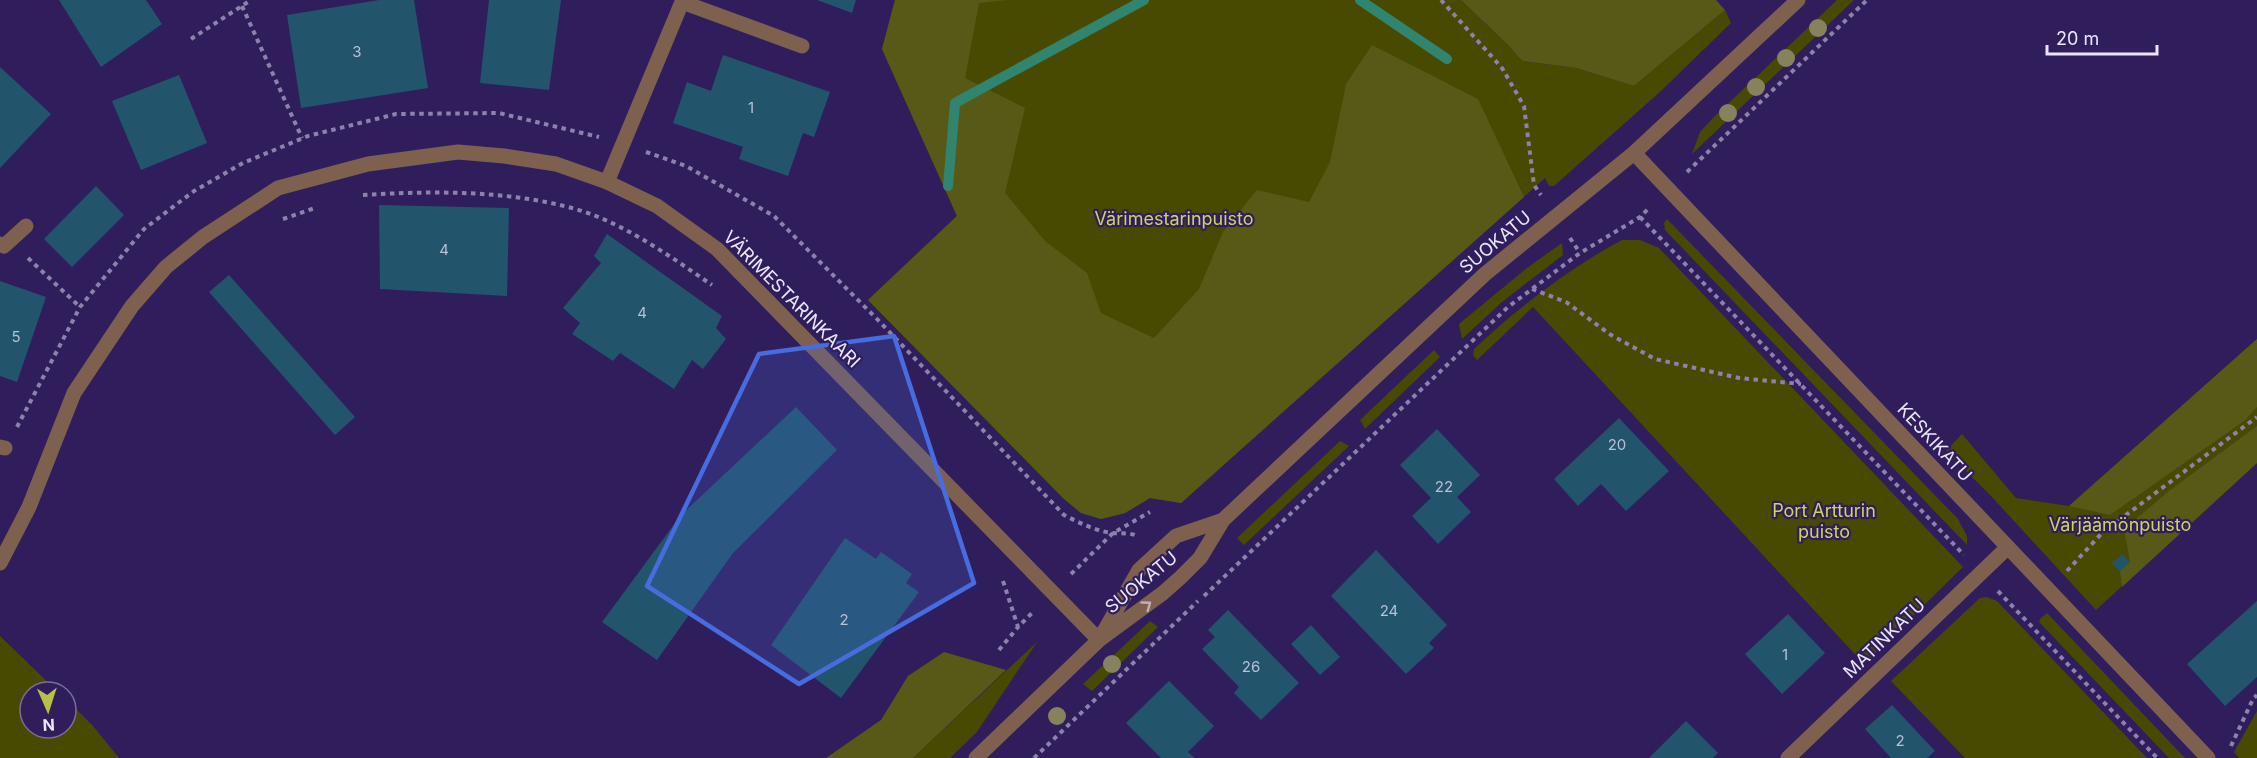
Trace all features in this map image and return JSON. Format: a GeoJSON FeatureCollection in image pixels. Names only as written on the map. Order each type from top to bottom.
{"type":"FeatureCollection","features":[{"type":"Feature","properties":{"kind":"street","name":"SUOKATU"},"geometry":{"type":"LineString","coordinates":[[976,758],[1099,640],[1181,577],[1200,558],[1222,520],[1485,274],[1634,153],[1798,0]]}},
{"type":"Feature","properties":{"kind":"street"},"geometry":{"type":"LineString","coordinates":[[607,182],[682,2],[709,6],[802,46]]}},
{"type":"Feature","properties":{"kind":"street","name":"VÄRIMESTARINKAARI"},"geometry":{"type":"LineString","coordinates":[[0,563],[29,507],[74,393],[132,306],[166,267],[203,237],[278,188],[368,164],[458,152],[556,164],[607,182],[657,206],[717,249],[1099,640]]}},
{"type":"Feature","properties":{"kind":"street","name":"KESKIKATU"},"geometry":{"type":"LineString","coordinates":[[1634,153],[1670,188],[2208,758]]}},
{"type":"Feature","properties":{"kind":"street"},"geometry":{"type":"LineString","coordinates":[[5,242],[26,226]]}},
{"type":"Feature","properties":{"kind":"street","name":"SUOKATU"},"geometry":{"type":"LineString","coordinates":[[1099,640],[1139,570],[1176,536],[1222,520]]}},
{"type":"Feature","properties":{"kind":"street","name":"MATINKATU"},"geometry":{"type":"LineString","coordinates":[[1788,758],[2008,547]]}},
{"type":"Feature","properties":{"kind":"path"},"geometry":{"type":"LineString","coordinates":[[191,39],[251,0]]}},
{"type":"Feature","properties":{"kind":"path"},"geometry":{"type":"LineString","coordinates":[[1441,0],[1503,68],[1524,106],[1534,185],[1580,253]]}},
{"type":"Feature","properties":{"kind":"path"},"geometry":{"type":"LineString","coordinates":[[1034,758],[1499,315],[1580,253],[1640,217],[1867,0]]}},
{"type":"Feature","properties":{"kind":"path"},"geometry":{"type":"LineString","coordinates":[[242,6],[302,138]]}},
{"type":"Feature","properties":{"kind":"path"},"geometry":{"type":"LineString","coordinates":[[3,447],[80,307],[144,229],[194,191],[243,163],[302,138],[396,114],[499,113],[583,132],[686,166],[774,216],[880,322],[1064,515],[1088,528],[1133,534],[1144,540],[1158,553]]}},
{"type":"Feature","properties":{"kind":"path"},"geometry":{"type":"LineString","coordinates":[[353,197],[414,192],[464,193],[511,197],[569,207],[627,231],[715,286]]}},
{"type":"Feature","properties":{"kind":"path"},"geometry":{"type":"LineString","coordinates":[[276,223],[324,205]]}},
{"type":"Feature","properties":{"kind":"path"},"geometry":{"type":"LineString","coordinates":[[1640,217],[2157,758]]}},
{"type":"Feature","properties":{"kind":"path"},"geometry":{"type":"LineString","coordinates":[[5,242],[80,307]]}},
{"type":"Feature","properties":{"kind":"path"},"geometry":{"type":"LineString","coordinates":[[1532,289],[1566,302],[1611,335],[1655,359],[1739,378],[1802,384]]}},
{"type":"Feature","properties":{"kind":"path"},"geometry":{"type":"LineString","coordinates":[[2024,618],[2102,533],[2257,417]]}},
{"type":"Feature","properties":{"kind":"path"},"geometry":{"type":"LineString","coordinates":[[999,650],[1018,627],[1113,533],[1150,512]]}},
{"type":"Feature","properties":{"kind":"path"},"geometry":{"type":"LineString","coordinates":[[1181,577],[1202,597]]}},
{"type":"Feature","properties":{"kind":"path"},"geometry":{"type":"LineString","coordinates":[[1002,578],[1018,627]]}},
{"type":"Feature","properties":{"kind":"path"},"geometry":{"type":"LineString","coordinates":[[2230,748],[2257,695]]}},
{"type":"Feature","properties":{"kind":"highlighted area"},"geometry":{"type":"Polygon","coordinates":[[[894,336],[974,583],[799,684],[647,586],[759,354],[894,336]]]}},
{"type":"Feature","properties":{"kind":"green space","name":"Värimestarinpuisto"},"geometry":{"type":"Polygon","coordinates":[[[895,0],[1461,0],[1522,61],[1576,68],[1634,86],[1725,10],[1731,23],[1661,91],[1554,186],[1549,186],[1545,178],[1181,503],[1150,498],[1125,513],[1101,519],[1081,513],[1064,499],[868,300],[957,216],[882,49],[895,0]]]}},
{"type":"Feature","properties":{"kind":"green space"},"geometry":{"type":"Polygon","coordinates":[[[1837,0],[1854,0],[1692,154],[1700,132],[1713,118],[1837,0]]]}},
{"type":"Feature","properties":{"kind":"green space"},"geometry":{"type":"Polygon","coordinates":[[[1667,219],[1958,519],[1967,536],[1967,545],[1665,230],[1664,223],[1667,219]]]}},
{"type":"Feature","properties":{"kind":"green space","name":"Port Artturin puisto"},"geometry":{"type":"Polygon","coordinates":[[[1622,240],[1640,240],[1659,248],[1963,567],[1864,664],[1533,307],[1477,360],[1473,355],[1474,349],[1526,304],[1582,263],[1622,240]]]}},
{"type":"Feature","properties":{"kind":"green space"},"geometry":{"type":"Polygon","coordinates":[[[1562,243],[1563,255],[1502,302],[1462,339],[1459,324],[1527,268],[1562,243]]]}},
{"type":"Feature","properties":{"kind":"green space","name":"Värjäämönpuisto"},"geometry":{"type":"Polygon","coordinates":[[[2257,339],[2257,463],[2096,610],[1991,496],[1946,451],[1962,434],[2016,498],[2069,506],[2257,339]]]}},
{"type":"Feature","properties":{"kind":"green space"},"geometry":{"type":"Polygon","coordinates":[[[1434,350],[1440,357],[1365,429],[1360,420],[1434,350]]]}},
{"type":"Feature","properties":{"kind":"green space"},"geometry":{"type":"Polygon","coordinates":[[[1340,441],[1349,446],[1244,545],[1237,538],[1340,441]]]}},
{"type":"Feature","properties":{"kind":"green space"},"geometry":{"type":"Polygon","coordinates":[[[1987,597],[1997,601],[2147,758],[1965,758],[1891,681],[1980,598],[1987,597]]]}},
{"type":"Feature","properties":{"kind":"green space"},"geometry":{"type":"Polygon","coordinates":[[[2047,613],[2185,758],[2169,758],[2039,622],[2047,613]]]}},
{"type":"Feature","properties":{"kind":"green space"},"geometry":{"type":"Polygon","coordinates":[[[1150,621],[1158,627],[1092,691],[1083,684],[1150,621]]]}},
{"type":"Feature","properties":{"kind":"green space"},"geometry":{"type":"Polygon","coordinates":[[[0,636],[46,680],[18,680],[18,740],[78,740],[78,711],[119,758],[0,758],[0,636]]]}},
{"type":"Feature","properties":{"kind":"green space"},"geometry":{"type":"Polygon","coordinates":[[[1037,642],[977,732],[950,758],[913,758],[1037,642]]]}},
{"type":"Feature","properties":{"kind":"green space"},"geometry":{"type":"Polygon","coordinates":[[[2257,711],[2257,758],[2239,758],[2234,752],[2257,711]]]}},
{"type":"Feature","properties":{"kind":"shaded area"},"geometry":{"type":"Polygon","coordinates":[[[895,0],[1007,0],[979,3],[965,78],[1025,108],[1005,193],[1045,241],[1087,273],[1101,313],[1154,338],[1199,289],[1223,232],[1257,190],[1309,202],[1330,162],[1346,84],[1372,45],[1478,99],[1524,197],[1181,503],[1150,498],[1125,513],[1101,519],[1081,513],[1064,499],[868,300],[957,216],[882,49],[895,0]]]}},
{"type":"Feature","properties":{"kind":"shaded area"},"geometry":{"type":"Polygon","coordinates":[[[1461,0],[1716,0],[1725,10],[1634,86],[1576,68],[1522,61],[1461,0]]]}},
{"type":"Feature","properties":{"kind":"shaded area"},"geometry":{"type":"Polygon","coordinates":[[[2257,339],[2257,407],[2244,421],[2110,515],[2069,506],[2257,339]]]}},
{"type":"Feature","properties":{"kind":"shaded area"},"geometry":{"type":"Polygon","coordinates":[[[2257,426],[2257,463],[2122,587],[2120,571],[2130,562],[2124,529],[2169,491],[2257,426]]]}},
{"type":"Feature","properties":{"kind":"shaded area"},"geometry":{"type":"Polygon","coordinates":[[[944,652],[1006,670],[913,758],[826,758],[881,720],[908,676],[944,652]]]}},
{"type":"Feature","properties":{"kind":"building"},"geometry":{"type":"Polygon","coordinates":[[[59,0],[146,0],[162,24],[101,67],[59,0]]]}},
{"type":"Feature","properties":{"kind":"building"},"geometry":{"type":"Polygon","coordinates":[[[379,0],[414,0],[428,88],[301,108],[287,15],[379,0]]]}},
{"type":"Feature","properties":{"kind":"building"},"geometry":{"type":"Polygon","coordinates":[[[489,0],[561,0],[549,90],[480,83],[489,0]]]}},
{"type":"Feature","properties":{"kind":"building"},"geometry":{"type":"Polygon","coordinates":[[[817,0],[856,0],[852,13],[817,0]]]}},
{"type":"Feature","properties":{"kind":"building"},"geometry":{"type":"Polygon","coordinates":[[[723,55],[830,92],[814,137],[803,133],[788,176],[739,159],[743,147],[673,123],[687,82],[711,91],[723,55]]]}},
{"type":"Feature","properties":{"kind":"building"},"geometry":{"type":"Polygon","coordinates":[[[0,67],[51,114],[0,168],[0,67]]]}},
{"type":"Feature","properties":{"kind":"building"},"geometry":{"type":"Polygon","coordinates":[[[179,75],[207,143],[141,170],[112,101],[179,75]]]}},
{"type":"Feature","properties":{"kind":"building"},"geometry":{"type":"Polygon","coordinates":[[[96,186],[124,215],[72,267],[44,239],[96,186]]]}},
{"type":"Feature","properties":{"kind":"building"},"geometry":{"type":"Polygon","coordinates":[[[379,205],[509,208],[507,296],[380,289],[379,205]]]}},
{"type":"Feature","properties":{"kind":"building"},"geometry":{"type":"Polygon","coordinates":[[[607,234],[722,316],[716,328],[726,339],[703,369],[692,360],[674,389],[620,353],[613,361],[572,334],[580,323],[563,308],[601,263],[594,256],[607,234]]]}},
{"type":"Feature","properties":{"kind":"building"},"geometry":{"type":"Polygon","coordinates":[[[229,275],[355,417],[335,435],[209,292],[229,275]]]}},
{"type":"Feature","properties":{"kind":"building"},"geometry":{"type":"Polygon","coordinates":[[[0,281],[46,297],[17,382],[0,376],[0,281]]]}},
{"type":"Feature","properties":{"kind":"building"},"geometry":{"type":"Polygon","coordinates":[[[796,407],[837,450],[733,553],[657,660],[602,622],[681,515],[796,407]]]}},
{"type":"Feature","properties":{"kind":"building"},"geometry":{"type":"Polygon","coordinates":[[[1619,418],[1669,471],[1626,511],[1601,484],[1578,506],[1554,479],[1619,418]]]}},
{"type":"Feature","properties":{"kind":"building"},"geometry":{"type":"Polygon","coordinates":[[[1437,429],[1480,475],[1457,497],[1471,512],[1438,544],[1412,516],[1431,498],[1400,465],[1437,429]]]}},
{"type":"Feature","properties":{"kind":"building"},"geometry":{"type":"Polygon","coordinates":[[[845,538],[876,559],[881,552],[912,574],[906,583],[919,592],[841,698],[771,645],[845,538]]]}},
{"type":"Feature","properties":{"kind":"building"},"geometry":{"type":"Polygon","coordinates":[[[1376,550],[1447,625],[1429,643],[1434,648],[1406,674],[1331,596],[1376,550]]]}},
{"type":"Feature","properties":{"kind":"building"},"geometry":{"type":"Polygon","coordinates":[[[2122,554],[2130,562],[2120,571],[2112,563],[2122,554]]]}},
{"type":"Feature","properties":{"kind":"building"},"geometry":{"type":"Polygon","coordinates":[[[2257,601],[2257,677],[2225,706],[2187,664],[2257,601]]]}},
{"type":"Feature","properties":{"kind":"building"},"geometry":{"type":"Polygon","coordinates":[[[1228,610],[1299,683],[1261,720],[1234,693],[1239,687],[1202,649],[1215,637],[1208,630],[1228,610]]]}},
{"type":"Feature","properties":{"kind":"building"},"geometry":{"type":"Polygon","coordinates":[[[1788,614],[1825,653],[1782,694],[1745,654],[1788,614]]]}},
{"type":"Feature","properties":{"kind":"building"},"geometry":{"type":"Polygon","coordinates":[[[1311,625],[1340,657],[1320,675],[1291,644],[1311,625]]]}},
{"type":"Feature","properties":{"kind":"building"},"geometry":{"type":"Polygon","coordinates":[[[1169,681],[1214,726],[1188,752],[1195,758],[1161,758],[1126,723],[1169,681]]]}},
{"type":"Feature","properties":{"kind":"building"},"geometry":{"type":"Polygon","coordinates":[[[1892,705],[1935,751],[1927,758],[1891,758],[1865,729],[1892,705]]]}},
{"type":"Feature","properties":{"kind":"building"},"geometry":{"type":"Polygon","coordinates":[[[1686,721],[1718,753],[1713,758],[1649,758],[1686,721]]]}},
{"type":"Feature","properties":{"kind":"waterway"},"geometry":{"type":"LineString","coordinates":[[948,186],[955,103],[1144,0]]}},
{"type":"Feature","properties":{"kind":"waterway"},"geometry":{"type":"LineString","coordinates":[[1360,0],[1447,59]]}}]}
